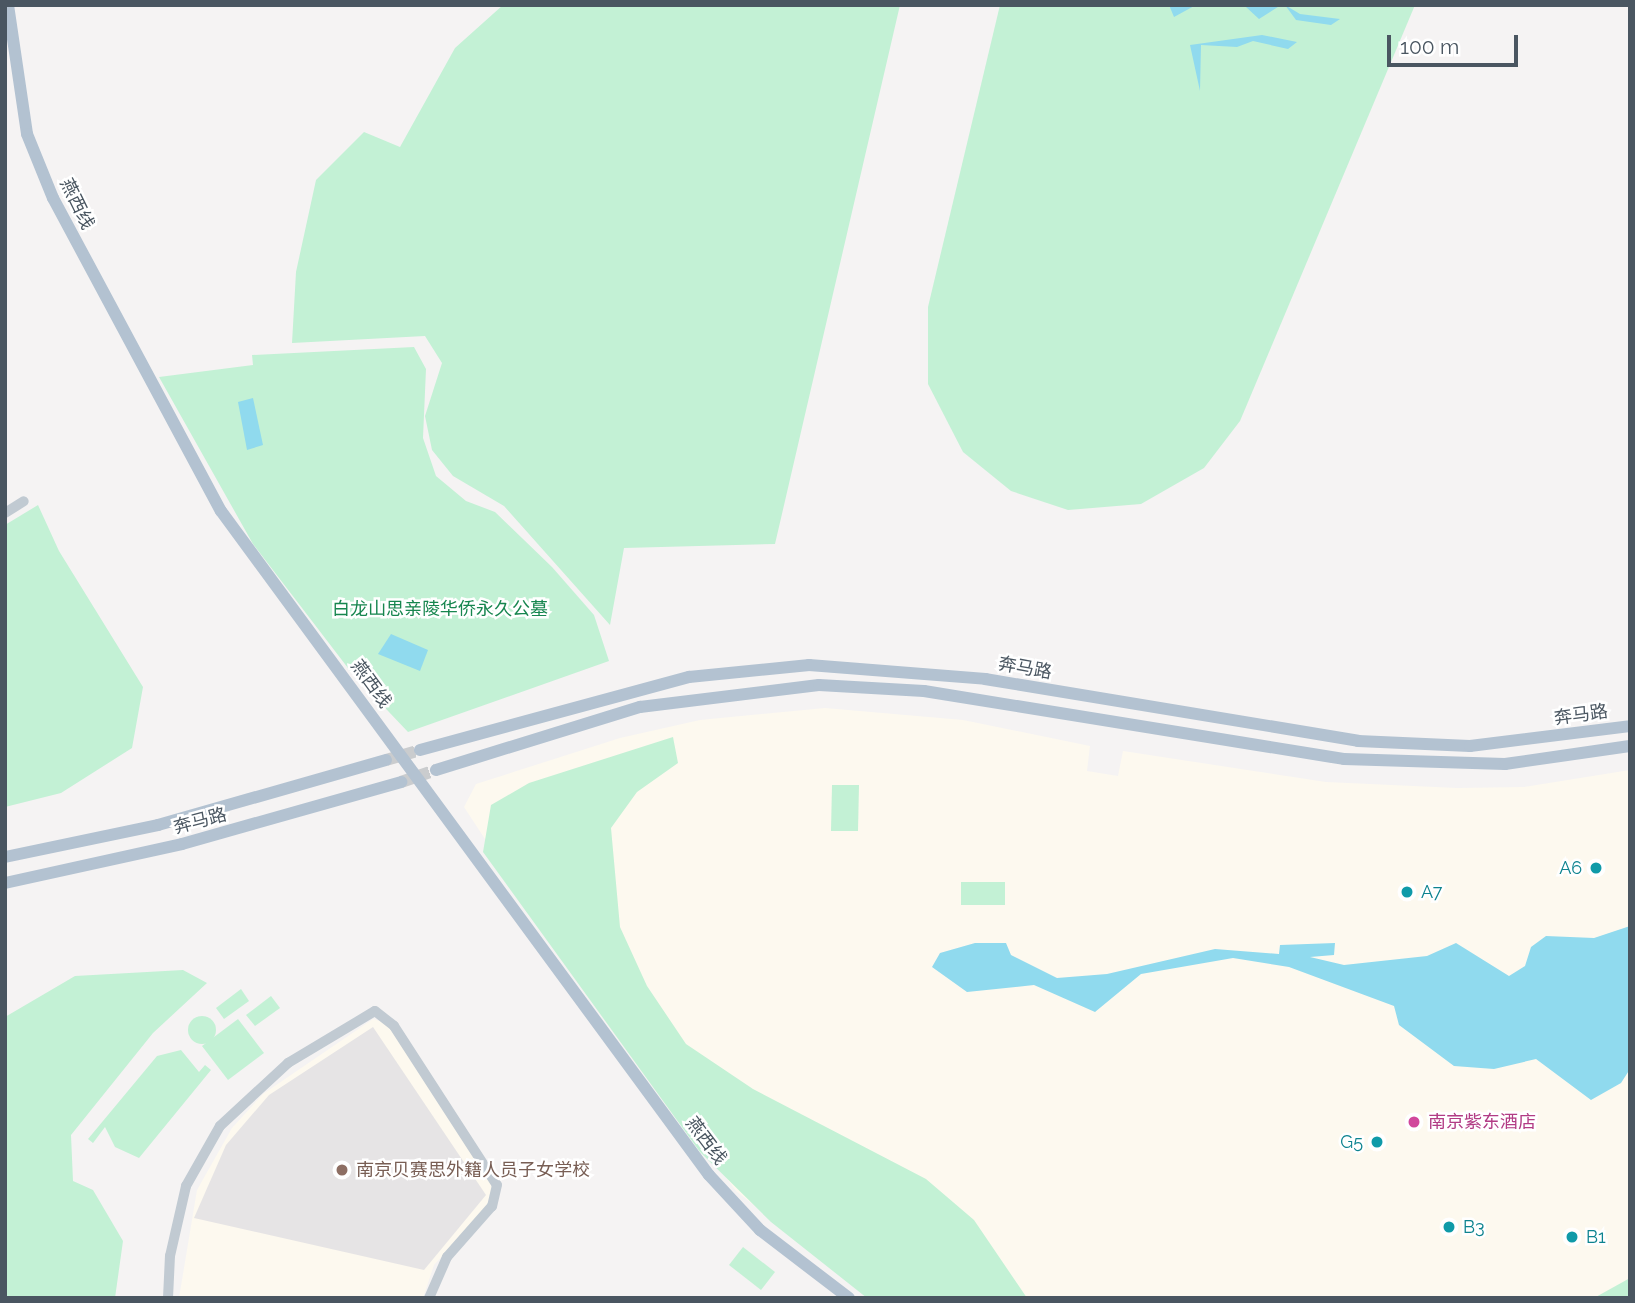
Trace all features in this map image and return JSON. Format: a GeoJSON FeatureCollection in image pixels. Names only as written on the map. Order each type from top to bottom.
{"type":"FeatureCollection","features":[{"type":"Feature","properties":{"kind":"main road","name":"燕西线"},"geometry":{"type":"LineString","coordinates":[[8,5],[27,134],[53,198],[221,511],[709,1175],[760,1230],[849,1298]]}},
{"type":"Feature","properties":{"kind":"main road","name":"奔马路"},"geometry":{"type":"LineString","coordinates":[[420,750],[689,677],[809,665],[985,679],[1358,741],[1471,746],[1630,726]]}},
{"type":"Feature","properties":{"kind":"main road"},"geometry":{"type":"LineString","coordinates":[[436,770],[640,707],[819,685],[924,691],[1344,760],[1504,764],[1630,746]]}},
{"type":"Feature","properties":{"kind":"main road","name":"奔马路"},"geometry":{"type":"LineString","coordinates":[[5,857],[158,825],[386,760]]}},
{"type":"Feature","properties":{"kind":"main road","name":"奔马路"},"geometry":{"type":"LineString","coordinates":[[5,883],[182,844],[401,782]]}},
{"type":"Feature","properties":{"kind":"street"},"geometry":{"type":"LineString","coordinates":[[5,513],[24,501]]}},
{"type":"Feature","properties":{"kind":"street"},"geometry":{"type":"LineString","coordinates":[[168,1298],[170,1256],[186,1186],[220,1126],[288,1063],[375,1011],[394,1026],[497,1185],[492,1206],[447,1257],[429,1298]]}},
{"type":"Feature","properties":{"kind":"shaded area"},"geometry":{"type":"Polygon","coordinates":[[[825,708],[963,720],[1090,746],[1087,771],[1118,776],[1123,751],[1326,782],[1457,788],[1524,787],[1630,770],[1630,1298],[872,1298],[736,1191],[566,963],[464,807],[476,784],[620,738],[700,720],[825,708]]]}},
{"type":"Feature","properties":{"kind":"shaded area","name":"南京贝赛思外籍人员子女学校"},"geometry":{"type":"Polygon","coordinates":[[[373,1019],[387,1023],[492,1183],[490,1204],[434,1265],[423,1298],[179,1298],[197,1190],[232,1128],[263,1094],[373,1019]]]}},
{"type":"Feature","properties":{"kind":"shaded area","name":"南京贝赛思外籍人员子女学校"},"geometry":{"type":"Polygon","coordinates":[[[373,1027],[486,1195],[424,1270],[194,1218],[226,1145],[269,1095],[373,1027]]]}},
{"type":"Feature","properties":{"kind":"green space"},"geometry":{"type":"Polygon","coordinates":[[[503,5],[900,5],[775,544],[624,548],[610,625],[504,506],[453,476],[432,450],[425,416],[442,363],[425,336],[292,343],[296,272],[316,180],[364,132],[400,147],[455,48],[503,5]]]}},
{"type":"Feature","properties":{"kind":"green space"},"geometry":{"type":"Polygon","coordinates":[[[1000,5],[1415,5],[1240,421],[1204,468],[1141,504],[1068,510],[1011,491],[963,452],[928,384],[928,307],[1000,5]]]}},
{"type":"Feature","properties":{"kind":"green space","name":"白龙山思亲陵华侨永久公墓"},"geometry":{"type":"Polygon","coordinates":[[[414,347],[426,369],[423,438],[436,476],[466,501],[495,512],[552,567],[594,615],[609,661],[408,732],[351,672],[253,544],[159,377],[253,365],[252,355],[414,347]]]}},
{"type":"Feature","properties":{"kind":"green space"},"geometry":{"type":"Polygon","coordinates":[[[38,505],[59,551],[143,687],[132,748],[61,793],[5,807],[5,525],[38,505]]]}},
{"type":"Feature","properties":{"kind":"green space"},"geometry":{"type":"Polygon","coordinates":[[[673,737],[678,763],[637,792],[611,828],[620,927],[647,986],[686,1044],[753,1089],[926,1179],[974,1220],[1027,1298],[867,1298],[771,1222],[700,1152],[483,852],[491,805],[529,783],[673,737]]]}},
{"type":"Feature","properties":{"kind":"green space"},"geometry":{"type":"Polygon","coordinates":[[[832,785],[859,785],[858,831],[831,831],[832,785]]]}},
{"type":"Feature","properties":{"kind":"green space"},"geometry":{"type":"Polygon","coordinates":[[[961,882],[1005,882],[1005,905],[961,905],[961,882]]]}},
{"type":"Feature","properties":{"kind":"green space"},"geometry":{"type":"Polygon","coordinates":[[[183,970],[207,983],[153,1033],[71,1135],[73,1181],[93,1190],[123,1241],[115,1298],[5,1298],[5,1017],[75,976],[183,970]]]}},
{"type":"Feature","properties":{"kind":"green space"},"geometry":{"type":"Polygon","coordinates":[[[241,989],[249,1001],[224,1019],[216,1008],[241,989]]]}},
{"type":"Feature","properties":{"kind":"green space"},"geometry":{"type":"Polygon","coordinates":[[[271,996],[280,1008],[255,1026],[246,1015],[271,996]]]}},
{"type":"Feature","properties":{"kind":"green space"},"geometry":{"type":"Polygon","coordinates":[[[202,1016],[212,1020],[216,1030],[212,1040],[202,1044],[192,1040],[188,1030],[192,1020],[202,1016]]]}},
{"type":"Feature","properties":{"kind":"green space"},"geometry":{"type":"Polygon","coordinates":[[[238,1019],[264,1053],[228,1080],[202,1046],[238,1019]]]}},
{"type":"Feature","properties":{"kind":"green space"},"geometry":{"type":"Polygon","coordinates":[[[181,1050],[199,1072],[205,1065],[211,1070],[139,1158],[115,1147],[105,1127],[93,1143],[88,1139],[157,1056],[181,1050]]]}},
{"type":"Feature","properties":{"kind":"green space"},"geometry":{"type":"Polygon","coordinates":[[[743,1247],[775,1272],[761,1290],[729,1265],[743,1247]]]}},
{"type":"Feature","properties":{"kind":"green space"},"geometry":{"type":"Polygon","coordinates":[[[1630,1278],[1630,1298],[1594,1298],[1630,1278]]]}},
{"type":"Feature","properties":{"kind":"water"},"geometry":{"type":"Polygon","coordinates":[[[1169,5],[1196,5],[1174,17],[1169,5]]]}},
{"type":"Feature","properties":{"kind":"water"},"geometry":{"type":"Polygon","coordinates":[[[1196,5],[1281,5],[1259,19],[1246,7],[1196,5]]]}},
{"type":"Feature","properties":{"kind":"water"},"geometry":{"type":"Polygon","coordinates":[[[1285,5],[1300,14],[1340,19],[1331,25],[1296,20],[1285,5]]]}},
{"type":"Feature","properties":{"kind":"water"},"geometry":{"type":"Polygon","coordinates":[[[1262,35],[1297,42],[1288,49],[1253,41],[1237,47],[1201,45],[1200,91],[1190,45],[1262,35]]]}},
{"type":"Feature","properties":{"kind":"water"},"geometry":{"type":"Polygon","coordinates":[[[253,398],[263,445],[247,450],[238,402],[253,398]]]}},
{"type":"Feature","properties":{"kind":"water"},"geometry":{"type":"Polygon","coordinates":[[[391,634],[428,650],[420,671],[378,654],[391,634]]]}},
{"type":"Feature","properties":{"kind":"water"},"geometry":{"type":"Polygon","coordinates":[[[1630,926],[1630,1069],[1621,1083],[1591,1100],[1536,1059],[1494,1069],[1454,1066],[1399,1025],[1394,1006],[1289,967],[1233,958],[1141,974],[1095,1012],[1034,985],[967,992],[932,967],[940,953],[975,943],[1006,943],[1011,955],[1057,978],[1107,974],[1215,949],[1279,954],[1280,945],[1335,943],[1334,955],[1310,957],[1344,965],[1427,956],[1456,943],[1509,976],[1525,966],[1531,947],[1546,936],[1594,938],[1630,926]]]}},
{"type":"Feature","properties":{"kind":"tunnel"},"geometry":{"type":"LineString","coordinates":[[386,760],[420,750]]}},
{"type":"Feature","properties":{"kind":"tunnel"},"geometry":{"type":"LineString","coordinates":[[401,782],[436,770]]}},
{"type":"Feature","properties":{"kind":"place","name":"A6"},"geometry":{"type":"Point","coordinates":[1596,868]}},
{"type":"Feature","properties":{"kind":"place","name":"A7"},"geometry":{"type":"Point","coordinates":[1407,892]}},
{"type":"Feature","properties":{"kind":"place","name":"南京紫东酒店"},"geometry":{"type":"Point","coordinates":[1414,1122]}},
{"type":"Feature","properties":{"kind":"place","name":"G5"},"geometry":{"type":"Point","coordinates":[1377,1142]}},
{"type":"Feature","properties":{"kind":"place","name":"南京贝赛思外籍人员子女学校"},"geometry":{"type":"Point","coordinates":[342,1170]}},
{"type":"Feature","properties":{"kind":"place","name":"B3"},"geometry":{"type":"Point","coordinates":[1449,1227]}},
{"type":"Feature","properties":{"kind":"place","name":"B1"},"geometry":{"type":"Point","coordinates":[1572,1237]}}]}
